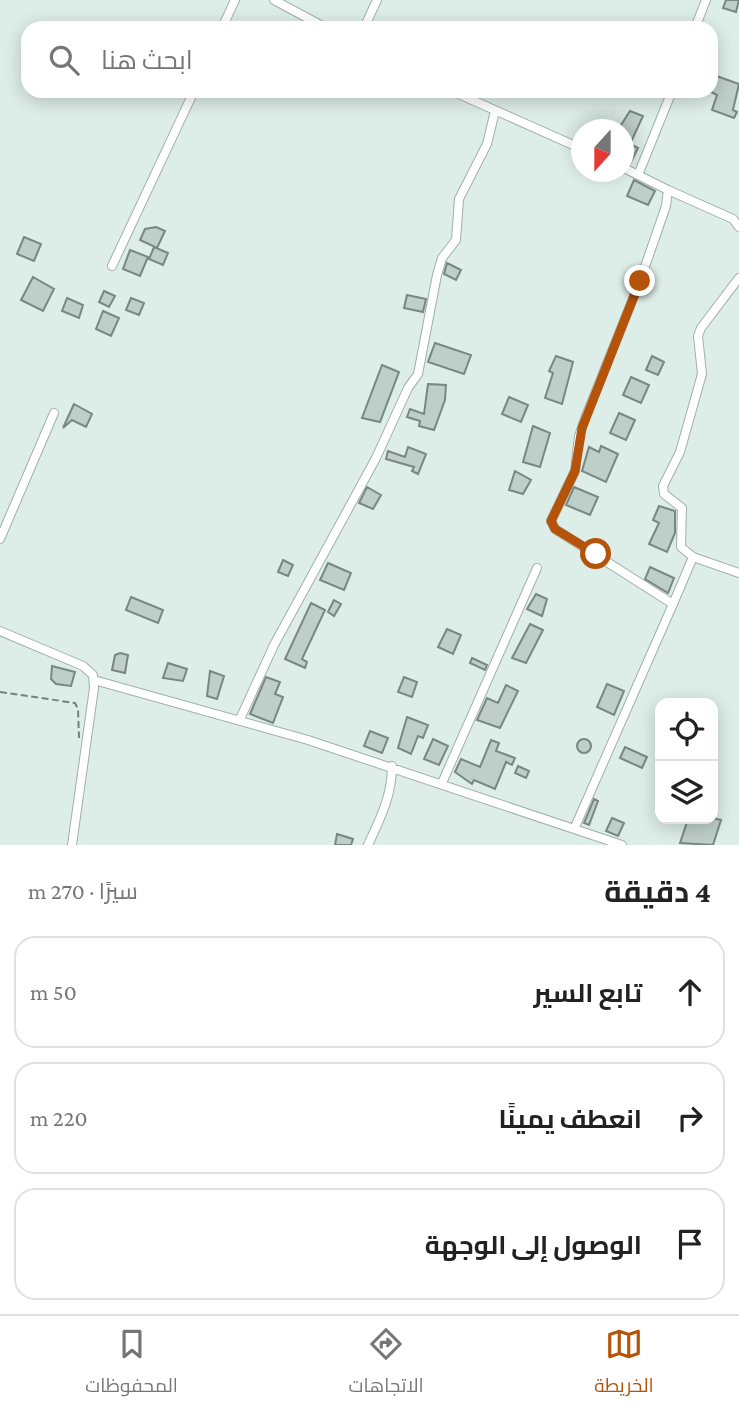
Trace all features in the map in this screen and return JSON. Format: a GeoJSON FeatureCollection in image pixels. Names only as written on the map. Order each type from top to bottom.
{"type":"FeatureCollection","features":[{"type":"Feature","properties":{"kind":"street"},"geometry":{"type":"LineString","coordinates":[[225,21],[235,0]]}},
{"type":"Feature","properties":{"kind":"street"},"geometry":{"type":"LineString","coordinates":[[274,0],[313,21]]}},
{"type":"Feature","properties":{"kind":"street"},"geometry":{"type":"LineString","coordinates":[[367,21],[377,0]]}},
{"type":"Feature","properties":{"kind":"street"},"geometry":{"type":"LineString","coordinates":[[698,21],[706,0]]}},
{"type":"Feature","properties":{"kind":"street"},"geometry":{"type":"LineString","coordinates":[[112,266],[191,98]]}},
{"type":"Feature","properties":{"kind":"street"},"geometry":{"type":"LineString","coordinates":[[467,98],[571,144]]}},
{"type":"Feature","properties":{"kind":"street"},"geometry":{"type":"LineString","coordinates":[[638,175],[669,98]]}},
{"type":"Feature","properties":{"kind":"street"},"geometry":{"type":"LineString","coordinates":[[240,719],[274,646],[376,458],[401,401],[418,374],[437,275],[442,258],[456,240],[459,199],[487,144],[495,111]]}},
{"type":"Feature","properties":{"kind":"street"},"geometry":{"type":"LineString","coordinates":[[634,173],[733,219],[739,227]]}},
{"type":"Feature","properties":{"kind":"street"},"geometry":{"type":"LineString","coordinates":[[668,190],[666,206],[640,281],[579,436],[575,471],[551,521],[555,529],[673,604]]}},
{"type":"Feature","properties":{"kind":"street"},"geometry":{"type":"LineString","coordinates":[[739,278],[701,328],[698,336],[702,374],[680,452],[663,486],[664,494],[681,508],[681,547],[693,557],[739,573]]}},
{"type":"Feature","properties":{"kind":"street"},"geometry":{"type":"LineString","coordinates":[[0,539],[54,413]]}},
{"type":"Feature","properties":{"kind":"street"},"geometry":{"type":"LineString","coordinates":[[575,827],[693,557]]}},
{"type":"Feature","properties":{"kind":"street"},"geometry":{"type":"LineString","coordinates":[[442,783],[537,568]]}},
{"type":"Feature","properties":{"kind":"street"},"geometry":{"type":"LineString","coordinates":[[0,631],[87,668],[94,680],[72,845]]}},
{"type":"Feature","properties":{"kind":"street"},"geometry":{"type":"LineString","coordinates":[[94,680],[240,719],[392,766],[622,845]]}},
{"type":"Feature","properties":{"kind":"street"},"geometry":{"type":"LineString","coordinates":[[368,845],[387,803],[392,782],[392,766]]}},
{"type":"Feature","properties":{"kind":"path"},"geometry":{"type":"LineString","coordinates":[[0,692],[75,703],[78,709],[77,736],[86,740]]}},
{"type":"Feature","properties":{"kind":"building"},"geometry":{"type":"Polygon","coordinates":[[[726,0],[739,0],[736,12],[723,8],[726,0]]]}},
{"type":"Feature","properties":{"kind":"building"},"geometry":{"type":"Polygon","coordinates":[[[718,76],[739,84],[733,110],[737,112],[734,118],[712,110],[718,98],[718,76]]]}},
{"type":"Feature","properties":{"kind":"building"},"geometry":{"type":"Polygon","coordinates":[[[630,111],[643,116],[634,135],[634,119],[625,119],[630,111]]]}},
{"type":"Feature","properties":{"kind":"building"},"geometry":{"type":"Polygon","coordinates":[[[634,180],[655,191],[648,205],[627,196],[634,180]]]}},
{"type":"Feature","properties":{"kind":"building"},"geometry":{"type":"Polygon","coordinates":[[[156,227],[165,231],[157,248],[140,240],[145,229],[156,227]]]}},
{"type":"Feature","properties":{"kind":"building"},"geometry":{"type":"Polygon","coordinates":[[[24,237],[41,244],[34,261],[17,254],[24,237]]]}},
{"type":"Feature","properties":{"kind":"building"},"geometry":{"type":"Polygon","coordinates":[[[154,247],[168,253],[163,265],[149,259],[154,247]]]}},
{"type":"Feature","properties":{"kind":"building"},"geometry":{"type":"Polygon","coordinates":[[[130,250],[148,257],[140,276],[123,269],[130,250]]]}},
{"type":"Feature","properties":{"kind":"building"},"geometry":{"type":"Polygon","coordinates":[[[447,263],[461,270],[456,280],[444,274],[447,263]]]}},
{"type":"Feature","properties":{"kind":"building"},"geometry":{"type":"Polygon","coordinates":[[[33,277],[54,289],[43,311],[21,300],[33,277]]]}},
{"type":"Feature","properties":{"kind":"building"},"geometry":{"type":"Polygon","coordinates":[[[104,291],[115,296],[109,307],[99,302],[104,291]]]}},
{"type":"Feature","properties":{"kind":"building"},"geometry":{"type":"Polygon","coordinates":[[[407,295],[426,299],[423,312],[404,308],[407,295]]]}},
{"type":"Feature","properties":{"kind":"building"},"geometry":{"type":"Polygon","coordinates":[[[67,298],[83,305],[79,318],[62,311],[67,298]]]}},
{"type":"Feature","properties":{"kind":"building"},"geometry":{"type":"Polygon","coordinates":[[[131,298],[144,303],[139,315],[126,310],[131,298]]]}},
{"type":"Feature","properties":{"kind":"building"},"geometry":{"type":"Polygon","coordinates":[[[103,311],[119,318],[111,336],[96,329],[103,311]]]}},
{"type":"Feature","properties":{"kind":"building"},"geometry":{"type":"Polygon","coordinates":[[[435,343],[471,355],[464,374],[428,362],[435,343]]]}},
{"type":"Feature","properties":{"kind":"building"},"geometry":{"type":"Polygon","coordinates":[[[556,356],[573,362],[562,404],[545,398],[553,373],[549,371],[556,356]]]}},
{"type":"Feature","properties":{"kind":"building"},"geometry":{"type":"Polygon","coordinates":[[[652,356],[664,362],[658,375],[646,370],[652,356]]]}},
{"type":"Feature","properties":{"kind":"building"},"geometry":{"type":"Polygon","coordinates":[[[382,365],[399,372],[380,422],[362,418],[382,365]]]}},
{"type":"Feature","properties":{"kind":"building"},"geometry":{"type":"Polygon","coordinates":[[[631,377],[649,385],[641,403],[623,395],[631,377]]]}},
{"type":"Feature","properties":{"kind":"building"},"geometry":{"type":"Polygon","coordinates":[[[428,384],[446,385],[445,400],[434,430],[419,426],[420,421],[407,417],[410,409],[424,414],[428,384]]]}},
{"type":"Feature","properties":{"kind":"building"},"geometry":{"type":"Polygon","coordinates":[[[509,397],[528,405],[521,422],[502,414],[509,397]]]}},
{"type":"Feature","properties":{"kind":"building"},"geometry":{"type":"Polygon","coordinates":[[[74,404],[92,414],[86,427],[72,420],[63,428],[74,404]]]}},
{"type":"Feature","properties":{"kind":"building"},"geometry":{"type":"Polygon","coordinates":[[[619,413],[635,420],[626,440],[610,433],[619,413]]]}},
{"type":"Feature","properties":{"kind":"building"},"geometry":{"type":"Polygon","coordinates":[[[533,426],[550,433],[540,467],[523,462],[533,426]]]}},
{"type":"Feature","properties":{"kind":"building"},"geometry":{"type":"Polygon","coordinates":[[[601,446],[618,454],[606,482],[582,471],[589,447],[599,452],[601,446]]]}},
{"type":"Feature","properties":{"kind":"building"},"geometry":{"type":"Polygon","coordinates":[[[408,447],[426,454],[418,474],[412,471],[414,467],[386,459],[388,451],[405,457],[408,447]]]}},
{"type":"Feature","properties":{"kind":"building"},"geometry":{"type":"Polygon","coordinates":[[[515,471],[531,480],[523,494],[509,490],[515,471]]]}},
{"type":"Feature","properties":{"kind":"building"},"geometry":{"type":"Polygon","coordinates":[[[367,487],[381,495],[373,509],[359,503],[367,487]]]}},
{"type":"Feature","properties":{"kind":"building"},"geometry":{"type":"Polygon","coordinates":[[[574,487],[598,497],[590,515],[566,505],[574,487]]]}},
{"type":"Feature","properties":{"kind":"building"},"geometry":{"type":"Polygon","coordinates":[[[659,506],[675,511],[675,533],[667,552],[649,544],[659,523],[653,520],[659,506]]]}},
{"type":"Feature","properties":{"kind":"building"},"geometry":{"type":"Polygon","coordinates":[[[283,560],[293,565],[288,576],[278,572],[283,560]]]}},
{"type":"Feature","properties":{"kind":"building"},"geometry":{"type":"Polygon","coordinates":[[[328,563],[351,573],[344,590],[320,580],[328,563]]]}},
{"type":"Feature","properties":{"kind":"building"},"geometry":{"type":"Polygon","coordinates":[[[650,567],[674,578],[668,593],[645,579],[650,567]]]}},
{"type":"Feature","properties":{"kind":"building"},"geometry":{"type":"Polygon","coordinates":[[[536,594],[547,599],[542,616],[527,609],[536,594]]]}},
{"type":"Feature","properties":{"kind":"building"},"geometry":{"type":"Polygon","coordinates":[[[131,597],[163,610],[158,623],[126,610],[131,597]]]}},
{"type":"Feature","properties":{"kind":"building"},"geometry":{"type":"Polygon","coordinates":[[[334,600],[341,604],[334,616],[328,612],[334,600]]]}},
{"type":"Feature","properties":{"kind":"building"},"geometry":{"type":"Polygon","coordinates":[[[311,603],[325,610],[302,659],[307,662],[305,668],[285,659],[311,603]]]}},
{"type":"Feature","properties":{"kind":"building"},"geometry":{"type":"Polygon","coordinates":[[[530,624],[543,630],[526,663],[512,658],[530,624]]]}},
{"type":"Feature","properties":{"kind":"building"},"geometry":{"type":"Polygon","coordinates":[[[447,629],[461,635],[453,654],[438,647],[447,629]]]}},
{"type":"Feature","properties":{"kind":"building"},"geometry":{"type":"Polygon","coordinates":[[[115,655],[128,655],[125,673],[112,670],[115,655]]]}},
{"type":"Feature","properties":{"kind":"building"},"geometry":{"type":"Polygon","coordinates":[[[472,658],[487,665],[485,670],[470,663],[472,658]]]}},
{"type":"Feature","properties":{"kind":"building"},"geometry":{"type":"Polygon","coordinates":[[[168,663],[187,669],[183,681],[163,678],[168,663]]]}},
{"type":"Feature","properties":{"kind":"building"},"geometry":{"type":"Polygon","coordinates":[[[52,666],[75,672],[71,686],[56,684],[51,679],[52,666]]]}},
{"type":"Feature","properties":{"kind":"building"},"geometry":{"type":"Polygon","coordinates":[[[210,671],[224,676],[217,699],[207,696],[210,671]]]}},
{"type":"Feature","properties":{"kind":"building"},"geometry":{"type":"Polygon","coordinates":[[[266,677],[280,682],[275,694],[283,697],[273,723],[250,714],[266,677]]]}},
{"type":"Feature","properties":{"kind":"building"},"geometry":{"type":"Polygon","coordinates":[[[404,677],[417,682],[412,697],[398,692],[404,677]]]}},
{"type":"Feature","properties":{"kind":"building"},"geometry":{"type":"Polygon","coordinates":[[[607,684],[624,691],[614,715],[597,707],[607,684]]]}},
{"type":"Feature","properties":{"kind":"building"},"geometry":{"type":"Polygon","coordinates":[[[506,685],[518,691],[500,728],[477,720],[487,698],[498,703],[506,685]]]}},
{"type":"Feature","properties":{"kind":"building"},"geometry":{"type":"Polygon","coordinates":[[[407,717],[428,725],[423,738],[418,736],[411,754],[398,748],[407,717]]]}},
{"type":"Feature","properties":{"kind":"building"},"geometry":{"type":"Polygon","coordinates":[[[370,731],[388,738],[382,753],[364,746],[370,731]]]}},
{"type":"Feature","properties":{"kind":"building"},"geometry":{"type":"Polygon","coordinates":[[[433,739],[448,746],[439,765],[424,759],[433,739]]]}},
{"type":"Feature","properties":{"kind":"building"},"geometry":{"type":"Polygon","coordinates":[[[584,739],[589,741],[589,751],[584,753],[579,751],[577,746],[579,741],[584,739]]]}},
{"type":"Feature","properties":{"kind":"building"},"geometry":{"type":"Polygon","coordinates":[[[491,740],[499,743],[496,751],[515,758],[512,765],[506,762],[495,789],[474,780],[472,784],[455,772],[461,759],[480,767],[491,740]]]}},
{"type":"Feature","properties":{"kind":"building"},"geometry":{"type":"Polygon","coordinates":[[[625,747],[647,757],[642,768],[620,758],[625,747]]]}},
{"type":"Feature","properties":{"kind":"building"},"geometry":{"type":"Polygon","coordinates":[[[518,766],[529,771],[526,778],[515,773],[518,766]]]}},
{"type":"Feature","properties":{"kind":"building"},"geometry":{"type":"Polygon","coordinates":[[[594,799],[598,801],[589,825],[584,823],[594,799]]]}},
{"type":"Feature","properties":{"kind":"building"},"geometry":{"type":"Polygon","coordinates":[[[612,818],[624,823],[618,836],[606,831],[612,818]]]}},
{"type":"Feature","properties":{"kind":"building"},"geometry":{"type":"Polygon","coordinates":[[[718,819],[721,820],[713,845],[680,843],[686,824],[718,824],[718,819]]]}},
{"type":"Feature","properties":{"kind":"building"},"geometry":{"type":"Polygon","coordinates":[[[337,834],[353,839],[351,845],[335,845],[337,834]]]}},
{"type":"Feature","properties":{"kind":"route"},"geometry":{"type":"LineString","coordinates":[[596,554],[555,529],[551,521],[557,503],[575,471],[579,436],[640,281]]}}]}
